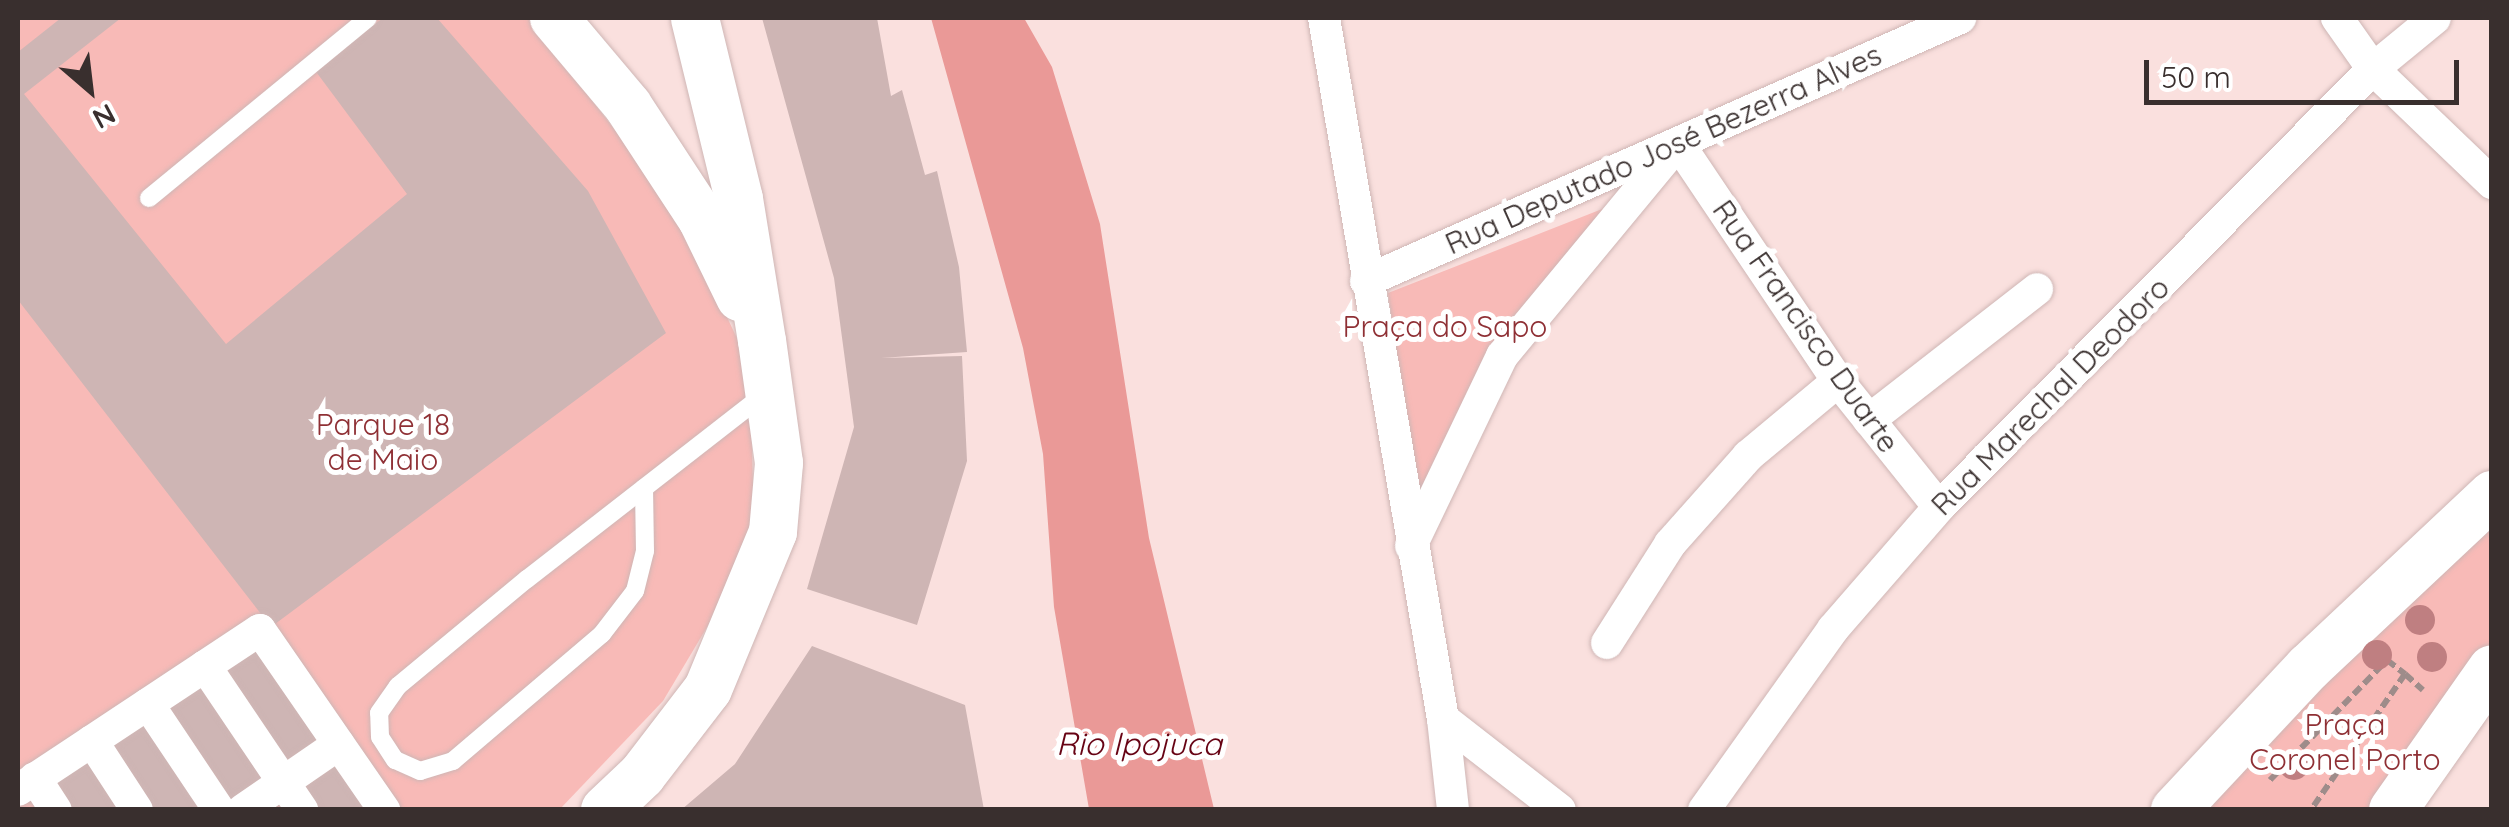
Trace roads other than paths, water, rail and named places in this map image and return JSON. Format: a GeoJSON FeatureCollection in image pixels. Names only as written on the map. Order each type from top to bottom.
{"type":"FeatureCollection","features":[{"type":"Feature","properties":{"kind":"street"},"geometry":{"type":"LineString","coordinates":[[554,18],[628,106],[702,220],[762,341]]}},
{"type":"Feature","properties":{"kind":"street"},"geometry":{"type":"LineString","coordinates":[[605,810],[642,775],[708,689],[744,615],[772,532],[779,462],[762,341],[739,199],[695,18]]}},
{"type":"Feature","properties":{"kind":"street"},"geometry":{"type":"LineString","coordinates":[[1324,18],[1443,719],[1453,810]]}},
{"type":"Feature","properties":{"kind":"street","name":"Rua Deputado José Bezerra Alves"},"geometry":{"type":"LineString","coordinates":[[1366,282],[1960,18]]}},
{"type":"Feature","properties":{"kind":"street"},"geometry":{"type":"LineString","coordinates":[[2338,18],[2373,69],[2492,183]]}},
{"type":"Feature","properties":{"kind":"street","name":"Rua Marechal Deodoro"},"geometry":{"type":"LineString","coordinates":[[1704,810],[1833,628],[1939,507],[2373,69],[2435,18]]}},
{"type":"Feature","properties":{"kind":"street"},"geometry":{"type":"LineString","coordinates":[[1411,546],[1502,356],[1678,142]]}},
{"type":"Feature","properties":{"kind":"street","name":"Rua Francisco Duarte"},"geometry":{"type":"LineString","coordinates":[[1678,142],[1838,380],[1939,507]]}},
{"type":"Feature","properties":{"kind":"street"},"geometry":{"type":"LineString","coordinates":[[1869,420],[2037,289]]}},
{"type":"Feature","properties":{"kind":"street"},"geometry":{"type":"LineString","coordinates":[[1607,642],[1670,544],[1722,485],[1838,380]]}},
{"type":"Feature","properties":{"kind":"street"},"geometry":{"type":"LineString","coordinates":[[2174,810],[2308,668],[2474,526],[2492,496]]}},
{"type":"Feature","properties":{"kind":"street"},"geometry":{"type":"LineString","coordinates":[[56,810],[26,784],[260,630],[384,810]]}},
{"type":"Feature","properties":{"kind":"street"},"geometry":{"type":"LineString","coordinates":[[205,666],[302,810]]}},
{"type":"Feature","properties":{"kind":"street"},"geometry":{"type":"LineString","coordinates":[[2394,810],[2492,669]]}},
{"type":"Feature","properties":{"kind":"street"},"geometry":{"type":"LineString","coordinates":[[148,704],[219,810]]}},
{"type":"Feature","properties":{"kind":"street"},"geometry":{"type":"LineString","coordinates":[[1443,719],[1560,810]]}},
{"type":"Feature","properties":{"kind":"street"},"geometry":{"type":"LineString","coordinates":[[92,741],[138,810]]}},
{"type":"Feature","properties":{"kind":"street"},"geometry":{"type":"LineString","coordinates":[[243,810],[339,744]]}},
{"type":"Feature","properties":{"kind":"lane"},"geometry":{"type":"LineString","coordinates":[[150,198],[368,18]]}},
{"type":"Feature","properties":{"kind":"lane"},"geometry":{"type":"LineString","coordinates":[[644,488],[646,551],[636,591],[602,634],[453,760],[420,771],[395,760],[380,737],[379,713],[398,686],[644,488],[769,392]]}},
{"type":"Feature","properties":{"kind":"water","name":"Rio Ipojuca"},"geometry":{"type":"Polygon","coordinates":[[[931,18],[1024,18],[1052,67],[1100,224],[1149,538],[1214,809],[1089,809],[1054,607],[1043,454],[1023,348],[931,18]]]}},
{"type":"Feature","properties":{"kind":"park label","name":"Praça do Sapo"},"geometry":{"type":"Point","coordinates":[1445,326]}},
{"type":"Feature","properties":{"kind":"park label","name":"Parque 18 de Maio"},"geometry":{"type":"Point","coordinates":[383,441]}},
{"type":"Feature","properties":{"kind":"park label","name":"Praça Coronel Porto"},"geometry":{"type":"Point","coordinates":[2345,741]}}]}
